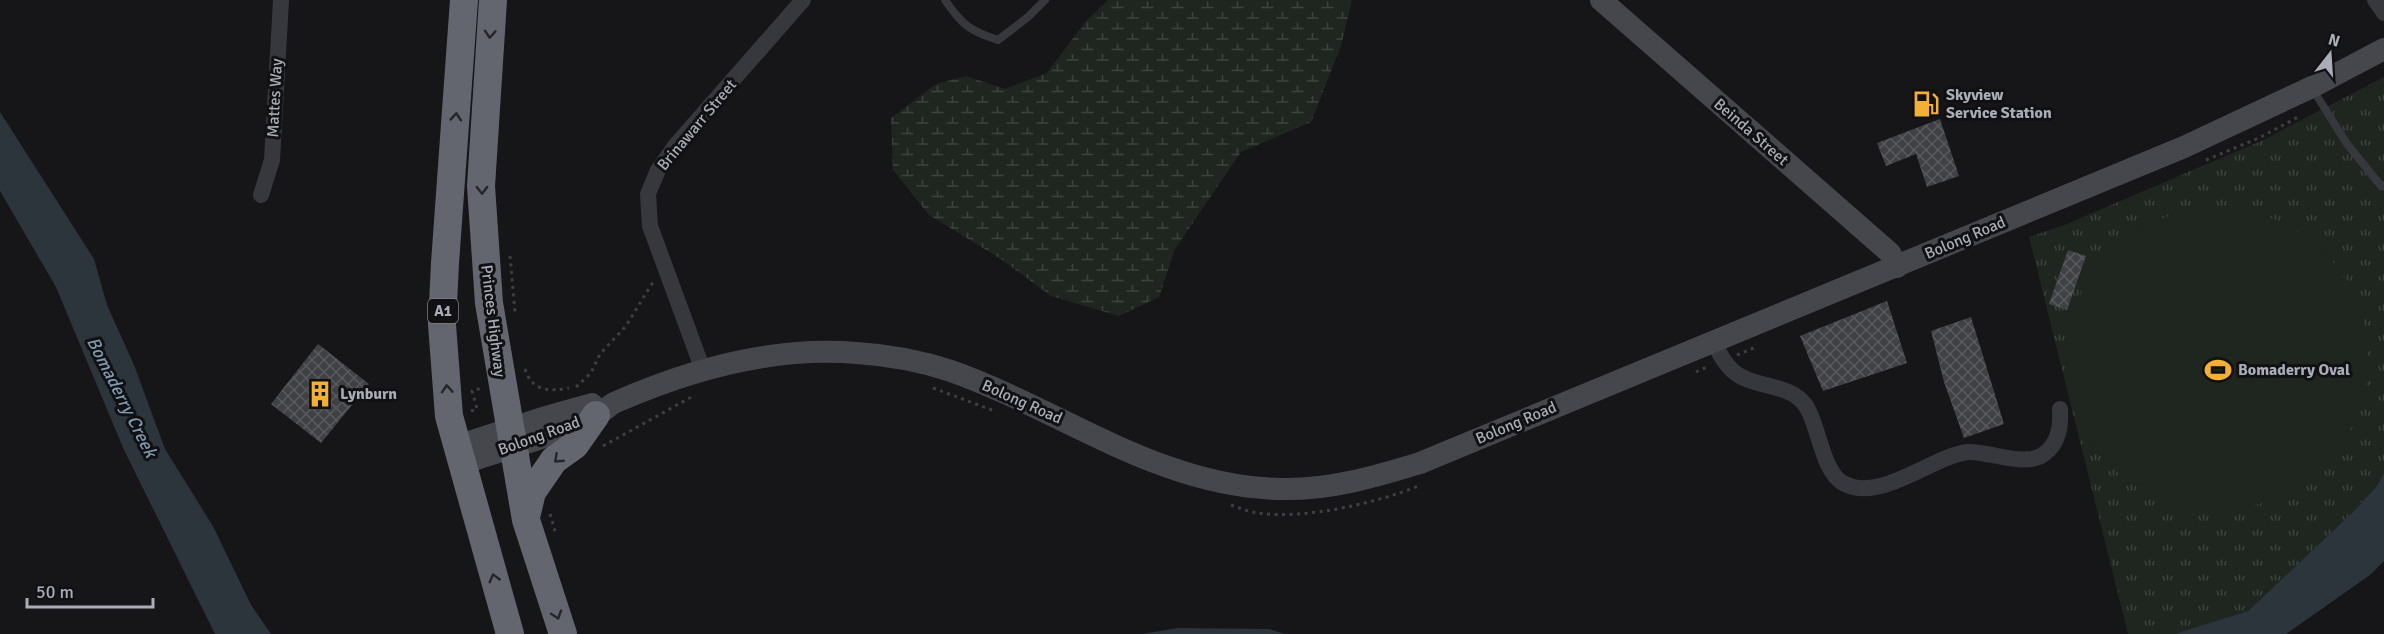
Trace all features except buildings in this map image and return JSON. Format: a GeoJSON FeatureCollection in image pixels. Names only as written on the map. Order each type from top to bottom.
{"type":"FeatureCollection","features":[{"type":"Feature","properties":{"kind":"highway","name":"A1"},"geometry":{"type":"LineString","coordinates":[[464,0],[442,326],[449,416],[510,634]]}},
{"type":"Feature","properties":{"kind":"highway","name":"Princes Highway"},"geometry":{"type":"LineString","coordinates":[[493,0],[481,186],[489,303],[518,377],[512,438],[538,515],[563,634]]}},
{"type":"Feature","properties":{"kind":"highway"},"geometry":{"type":"LineString","coordinates":[[538,515],[532,492],[554,460],[575,445],[605,409]]}},
{"type":"Feature","properties":{"kind":"main road","name":"Beinda Street"},"geometry":{"type":"LineString","coordinates":[[1601,0],[1890,253],[1897,267]]}},
{"type":"Feature","properties":{"kind":"main road","name":"Bolong Road"},"geometry":{"type":"LineString","coordinates":[[460,455],[605,409],[704,370],[741,360],[833,352],[857,353],[918,362],[950,371],[1003,392],[1162,466],[1207,480],[1254,488],[1282,489],[1311,489],[1358,482],[1420,463],[1719,350],[1897,267],[2184,147],[2316,96],[2384,49]]}},
{"type":"Feature","properties":{"kind":"street","name":"Mattes Way"},"geometry":{"type":"LineString","coordinates":[[261,195],[272,160],[281,0]]}},
{"type":"Feature","properties":{"kind":"street","name":"Brinawarr Street"},"geometry":{"type":"LineString","coordinates":[[704,370],[650,226],[648,194],[658,170],[675,147],[803,0]]}},
{"type":"Feature","properties":{"kind":"street"},"geometry":{"type":"LineString","coordinates":[[2375,0],[2384,13]]}},
{"type":"Feature","properties":{"kind":"street"},"geometry":{"type":"LineString","coordinates":[[1719,350],[1734,372],[1789,392],[1805,405],[1833,472],[1843,483],[1865,489],[1901,479],[1943,459],[1969,452],[2028,459],[2043,455],[2057,440],[2061,424],[2060,409]]}},
{"type":"Feature","properties":{"kind":"lane"},"geometry":{"type":"LineString","coordinates":[[945,0],[955,15],[975,32],[998,40],[1028,17],[1045,0]]}},
{"type":"Feature","properties":{"kind":"lane"},"geometry":{"type":"LineString","coordinates":[[2316,96],[2347,144],[2381,186],[2384,185]]}},
{"type":"Feature","properties":{"kind":"path"},"geometry":{"type":"LineString","coordinates":[[2197,164],[2259,138],[2316,96]]}},
{"type":"Feature","properties":{"kind":"path"},"geometry":{"type":"LineString","coordinates":[[509,250],[515,315]]}},
{"type":"Feature","properties":{"kind":"path"},"geometry":{"type":"LineString","coordinates":[[449,416],[477,409],[472,391],[518,377],[537,388],[552,392],[577,387],[591,373],[600,354],[626,326],[647,289],[666,269]]}},
{"type":"Feature","properties":{"kind":"path"},"geometry":{"type":"LineString","coordinates":[[1692,374],[1719,350],[1758,346]]}},
{"type":"Feature","properties":{"kind":"path"},"geometry":{"type":"LineString","coordinates":[[929,386],[994,411]]}},
{"type":"Feature","properties":{"kind":"path"},"geometry":{"type":"LineString","coordinates":[[595,451],[699,393]]}},
{"type":"Feature","properties":{"kind":"path"},"geometry":{"type":"LineString","coordinates":[[1221,503],[1256,513],[1307,514],[1341,508],[1425,483]]}},
{"type":"Feature","properties":{"kind":"path"},"geometry":{"type":"LineString","coordinates":[[538,515],[555,532]]}},
{"type":"Feature","properties":{"kind":"green space"},"geometry":{"type":"Polygon","coordinates":[[[1108,0],[1352,0],[1341,46],[1311,122],[1241,152],[1175,249],[1159,297],[1119,316],[1051,296],[1001,259],[929,215],[893,170],[891,118],[936,84],[966,76],[1005,89],[1047,73],[1086,21],[1108,0]]]}},
{"type":"Feature","properties":{"kind":"green space"},"geometry":{"type":"Polygon","coordinates":[[[2384,77],[2384,473],[2377,486],[2354,511],[2248,611],[2174,634],[2128,634],[2029,237],[2064,225],[2261,141],[2384,77]]]}},
{"type":"Feature","properties":{"kind":"green space","name":"Bomaderry Oval"},"geometry":{"type":"Polygon","coordinates":[[[2217,208],[2246,211],[2275,219],[2301,233],[2324,252],[2343,275],[2357,301],[2365,330],[2368,359],[2365,388],[2357,417],[2343,443],[2324,466],[2301,485],[2275,499],[2246,507],[2217,510],[2188,507],[2159,499],[2133,485],[2110,466],[2091,443],[2077,417],[2069,388],[2066,359],[2069,330],[2077,301],[2091,275],[2110,252],[2133,233],[2159,219],[2188,211],[2217,208]]]}},
{"type":"Feature","properties":{"kind":"water","name":"Bomaderry Creek"},"geometry":{"type":"Polygon","coordinates":[[[0,112],[94,259],[107,305],[134,365],[165,449],[214,528],[251,605],[271,634],[215,634],[124,450],[56,287],[0,191],[0,112]]]}},
{"type":"Feature","properties":{"kind":"water"},"geometry":{"type":"Polygon","coordinates":[[[2384,473],[2384,561],[2370,575],[2286,634],[2174,634],[2248,611],[2354,511],[2377,486],[2384,473]]]}},
{"type":"Feature","properties":{"kind":"water"},"geometry":{"type":"Polygon","coordinates":[[[1178,628],[1269,629],[1285,634],[1142,634],[1178,628]]]}},
{"type":"Feature","properties":{"kind":"place","name":"Skyview Service Station"},"geometry":{"type":"Point","coordinates":[1926,104]}},
{"type":"Feature","properties":{"kind":"place","name":"Bomaderry Oval"},"geometry":{"type":"Point","coordinates":[2218,370]}},
{"type":"Feature","properties":{"kind":"place","name":"Lynburn"},"geometry":{"type":"Point","coordinates":[320,394]}}]}
